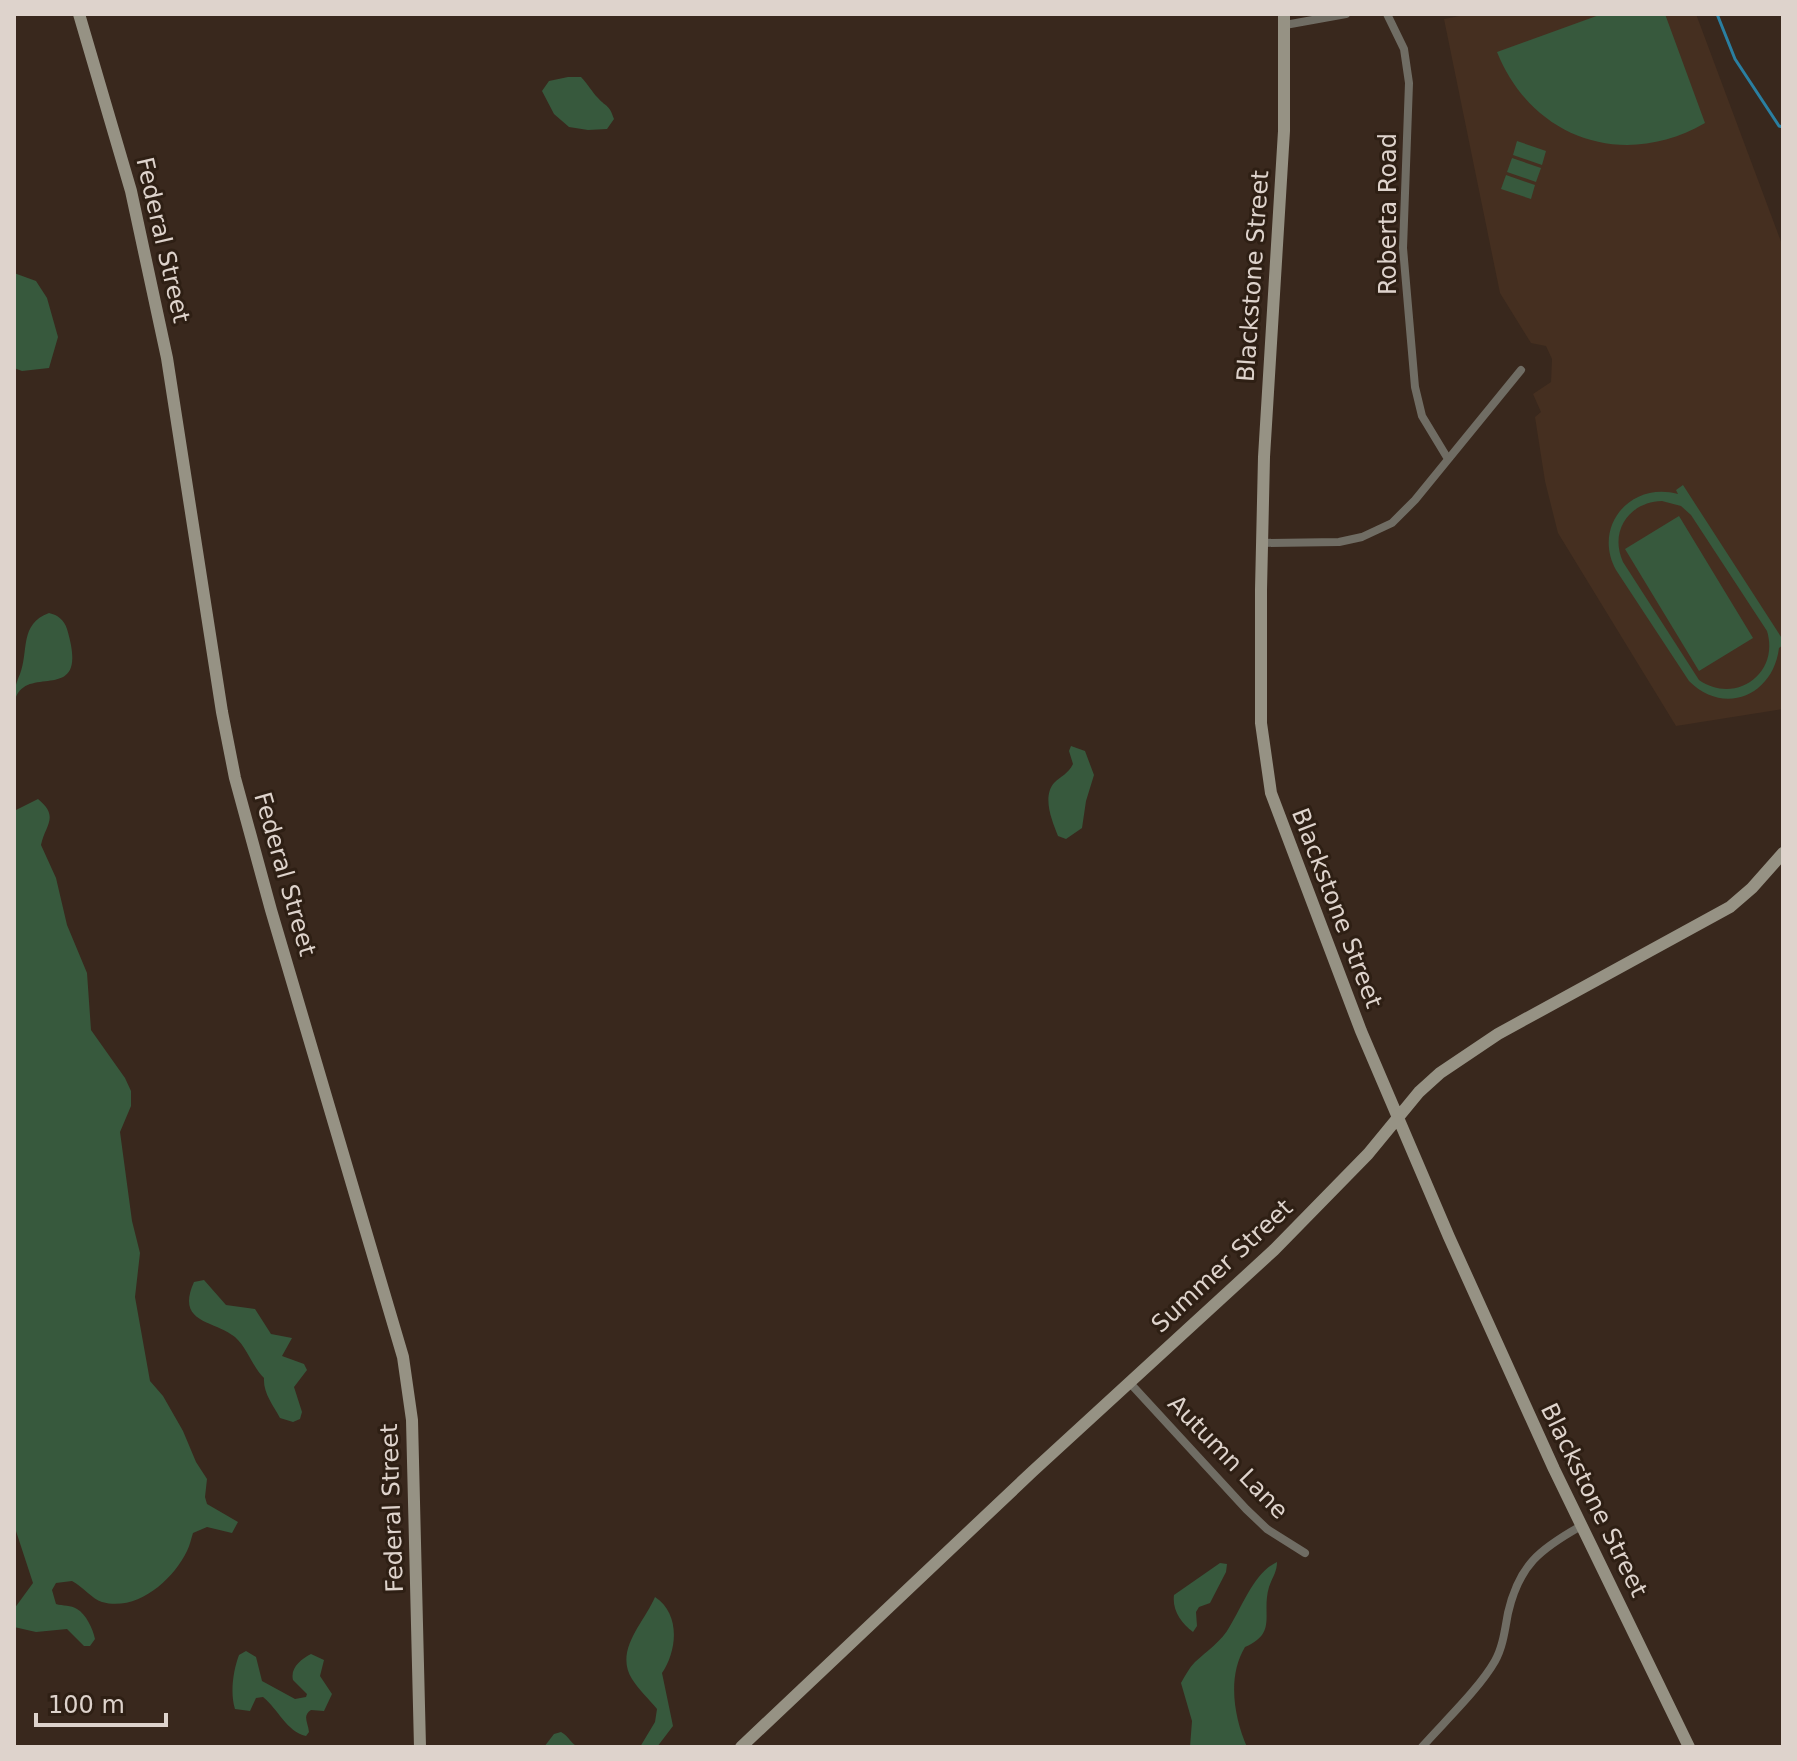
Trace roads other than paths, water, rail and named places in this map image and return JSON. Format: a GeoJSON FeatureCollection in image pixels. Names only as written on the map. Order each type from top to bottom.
{"type":"FeatureCollection","features":[{"type":"Feature","properties":{"kind":"main road","name":"Federal Street"},"geometry":{"type":"LineString","coordinates":[[79,14],[131,191],[167,358],[201,587],[235,778],[403,1357],[412,1420],[420,1747]]}},
{"type":"Feature","properties":{"kind":"main road","name":"Blackstone Street"},"geometry":{"type":"LineString","coordinates":[[1284,20],[1284,131],[1264,457],[1262,543],[1261,723],[1271,793],[1361,1031],[1398,1119],[1522,1401],[1689,1747]]}},
{"type":"Feature","properties":{"kind":"main road","name":"Summer Street"},"geometry":{"type":"LineString","coordinates":[[741,1747],[1297,1227],[1368,1154],[1428,1083],[1465,1054],[1725,910],[1745,894],[1783,853]]}},
{"type":"Feature","properties":{"kind":"street"},"geometry":{"type":"LineString","coordinates":[[1284,20],[1346,14]]}},
{"type":"Feature","properties":{"kind":"street","name":"Roberta Road"},"geometry":{"type":"LineString","coordinates":[[1387,14],[1404,49],[1409,83],[1403,248],[1415,387],[1422,416],[1448,459]]}},
{"type":"Feature","properties":{"kind":"street"},"geometry":{"type":"LineString","coordinates":[[1262,543],[1339,542],[1382,529],[1408,509],[1521,370]]}},
{"type":"Feature","properties":{"kind":"street","name":"Autumn Lane"},"geometry":{"type":"LineString","coordinates":[[1129,1382],[1246,1509],[1267,1529],[1305,1553]]}},
{"type":"Feature","properties":{"kind":"street"},"geometry":{"type":"LineString","coordinates":[[1422,1747],[1497,1657],[1513,1590],[1522,1572],[1551,1545],[1581,1526]]}},
{"type":"Feature","properties":{"kind":"waterway"},"geometry":{"type":"LineString","coordinates":[[1717,14],[1735,59],[1779,126],[1783,127]]}}]}
